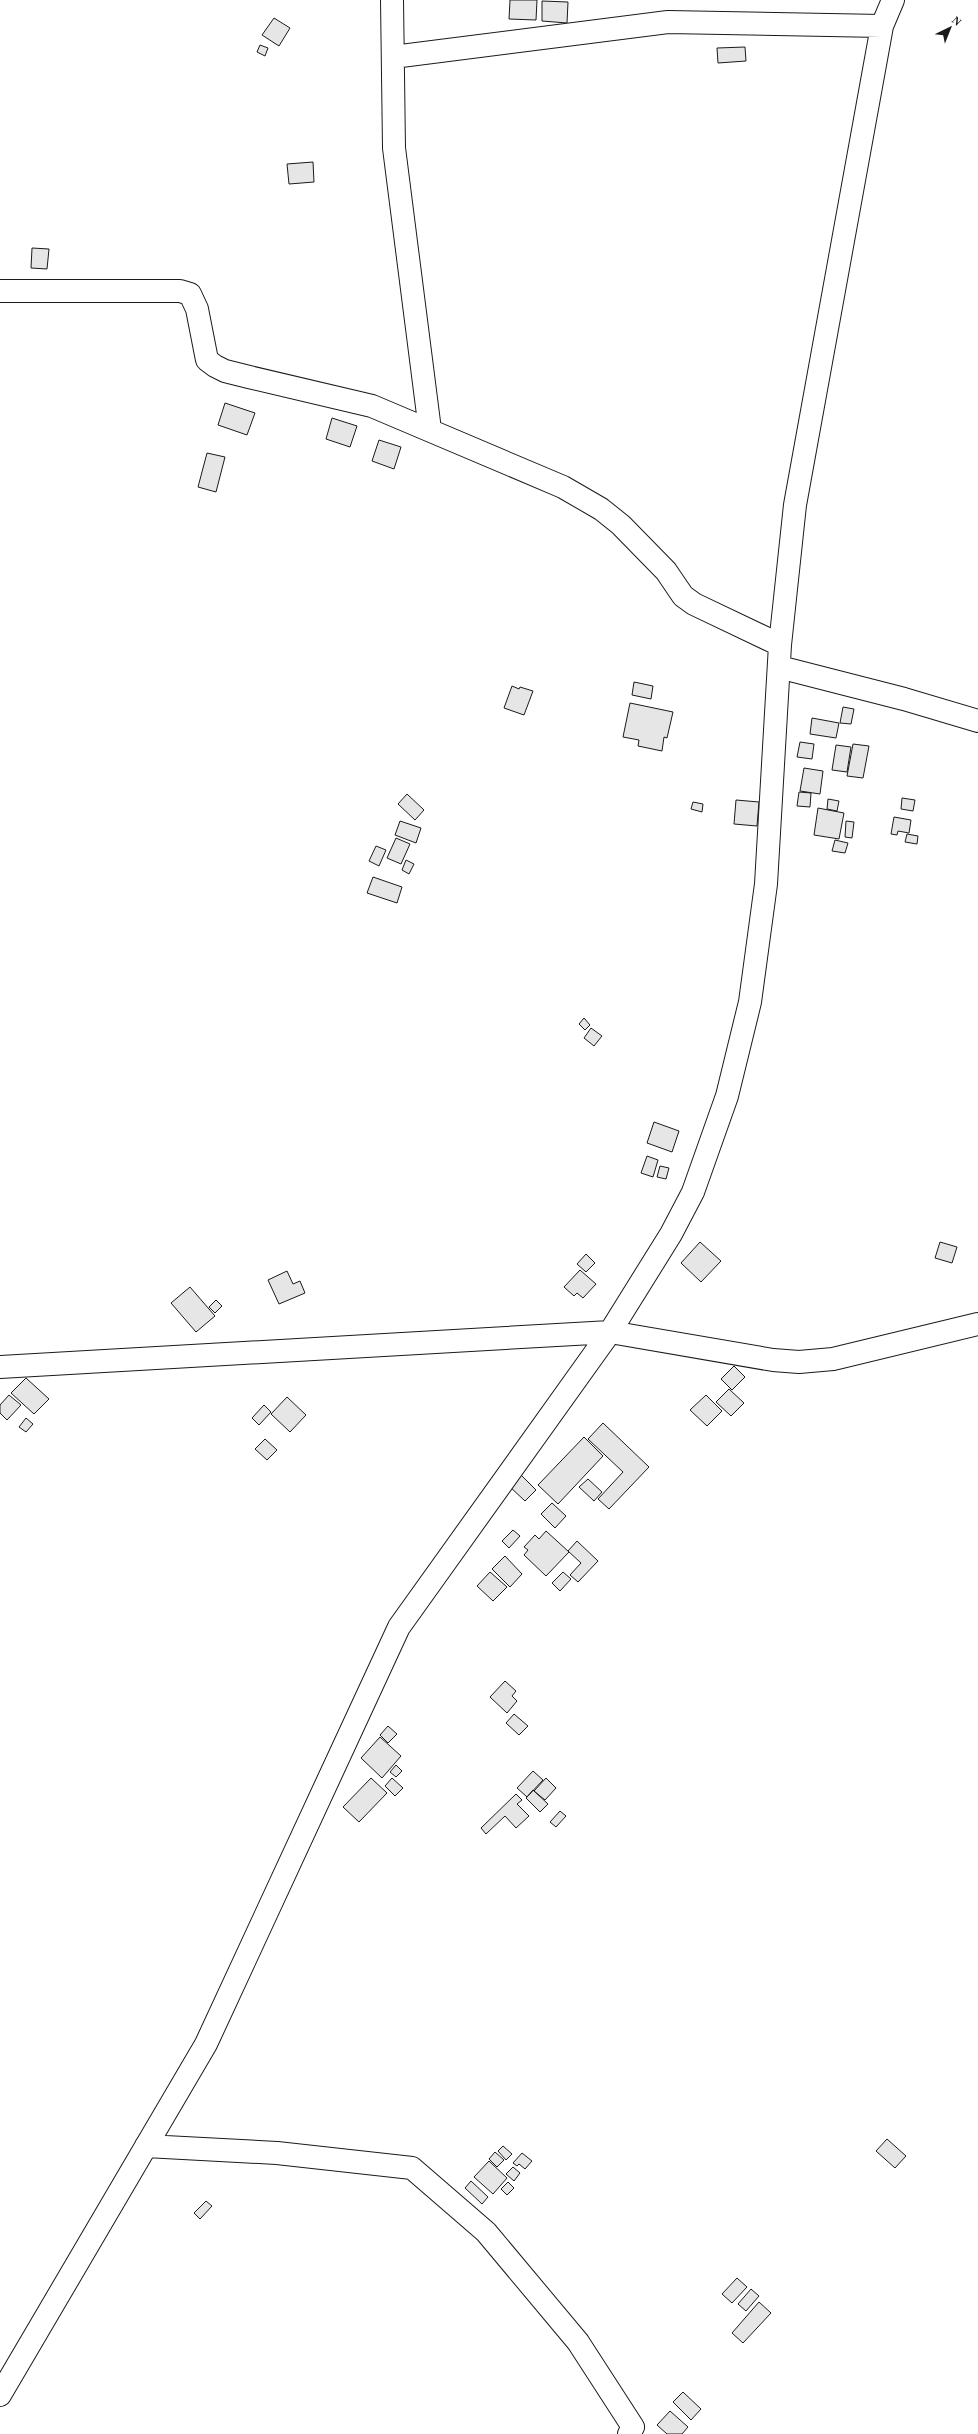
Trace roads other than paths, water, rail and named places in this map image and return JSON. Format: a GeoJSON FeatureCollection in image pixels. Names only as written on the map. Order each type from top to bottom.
{"type":"FeatureCollection","features":[{"type":"Feature","properties":{"kind":"street"},"geometry":{"type":"LineString","coordinates":[[392,0],[394,148],[430,430]]}},
{"type":"Feature","properties":{"kind":"street"},"geometry":{"type":"LineString","coordinates":[[0,2395],[206,2044],[399,1627],[610,1332],[671,1234],[693,1192],[727,1096],[750,1002],[766,884],[780,645],[795,505],[882,26],[893,0]]}},
{"type":"Feature","properties":{"kind":"street"},"geometry":{"type":"LineString","coordinates":[[393,57],[668,22],[882,26]]}},
{"type":"Feature","properties":{"kind":"street"},"geometry":{"type":"LineString","coordinates":[[0,291],[180,291],[190,294],[197,309],[207,360],[215,366],[225,371],[372,406],[563,487],[621,525],[666,571],[683,596],[694,604],[780,645]]}},
{"type":"Feature","properties":{"kind":"street"},"geometry":{"type":"LineString","coordinates":[[779,667],[904,699],[978,721]]}},
{"type":"Feature","properties":{"kind":"street"},"geometry":{"type":"LineString","coordinates":[[0,1367],[610,1332],[773,1360],[799,1362],[833,1359],[978,1324]]}},
{"type":"Feature","properties":{"kind":"street"},"geometry":{"type":"LineString","coordinates":[[146,2146],[277,2153],[412,2168],[486,2232],[578,2342],[633,2427],[629,2434]]}}]}
